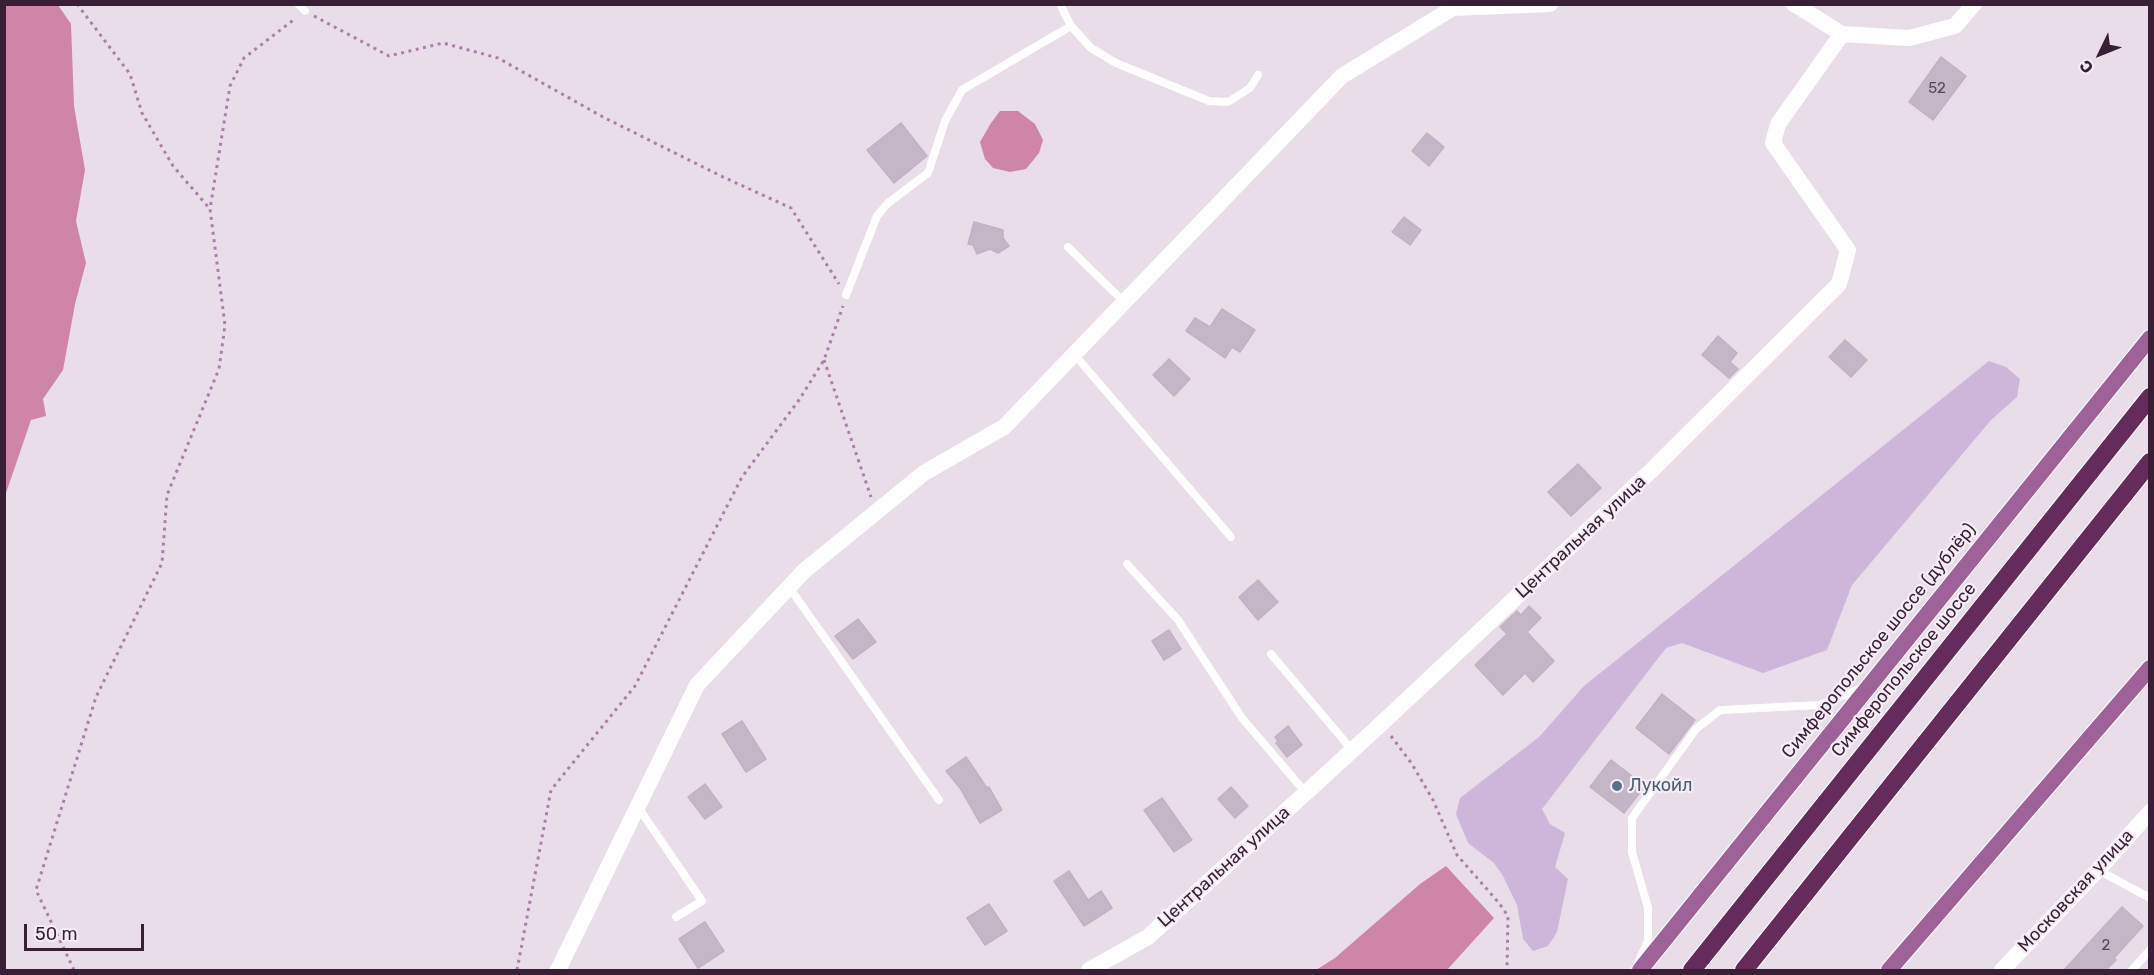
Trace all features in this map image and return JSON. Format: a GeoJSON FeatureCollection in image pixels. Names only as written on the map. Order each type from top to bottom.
{"type":"FeatureCollection","features":[{"type":"Feature","properties":{"kind":"highway","name":"Симферопольское шоссе"},"geometry":{"type":"LineString","coordinates":[[1692,970],[2150,396]]}},
{"type":"Feature","properties":{"kind":"highway"},"geometry":{"type":"LineString","coordinates":[[1744,970],[2150,462]]}},
{"type":"Feature","properties":{"kind":"main road","name":"Симферопольское шоссе (дублёр)"},"geometry":{"type":"LineString","coordinates":[[1640,970],[2150,338]]}},
{"type":"Feature","properties":{"kind":"main road"},"geometry":{"type":"LineString","coordinates":[[1889,970],[2150,668]]}},
{"type":"Feature","properties":{"kind":"street"},"geometry":{"type":"LineString","coordinates":[[558,970],[697,685],[804,571],[924,473],[1004,427],[1342,76],[1449,6],[1550,4]]}},
{"type":"Feature","properties":{"kind":"street"},"geometry":{"type":"LineString","coordinates":[[1794,4],[1842,34],[1909,38],[1955,26],[1974,4]]}},
{"type":"Feature","properties":{"kind":"street","name":"Центральная улица"},"geometry":{"type":"LineString","coordinates":[[1089,970],[1148,937],[1306,793],[1653,469],[1839,284],[1848,250],[1773,143],[1778,124],[1842,34]]}},
{"type":"Feature","properties":{"kind":"street","name":"Московская улица"},"geometry":{"type":"LineString","coordinates":[[2002,970],[2150,812]]}},
{"type":"Feature","properties":{"kind":"lane"},"geometry":{"type":"LineString","coordinates":[[298,4],[305,11]]}},
{"type":"Feature","properties":{"kind":"lane"},"geometry":{"type":"LineString","coordinates":[[1060,4],[1071,26],[1091,48],[1116,63],[1209,101],[1228,102],[1250,88],[1258,75]]}},
{"type":"Feature","properties":{"kind":"lane"},"geometry":{"type":"LineString","coordinates":[[846,295],[877,216],[888,203],[928,173],[945,121],[962,90],[1071,26]]}},
{"type":"Feature","properties":{"kind":"lane"},"geometry":{"type":"LineString","coordinates":[[1068,247],[1124,302]]}},
{"type":"Feature","properties":{"kind":"lane"},"geometry":{"type":"LineString","coordinates":[[1074,354],[1232,537]]}},
{"type":"Feature","properties":{"kind":"lane"},"geometry":{"type":"LineString","coordinates":[[1127,564],[1178,620],[1242,718],[1306,793]]}},
{"type":"Feature","properties":{"kind":"lane"},"geometry":{"type":"LineString","coordinates":[[789,587],[939,801]]}},
{"type":"Feature","properties":{"kind":"lane"},"geometry":{"type":"LineString","coordinates":[[1271,654],[1352,750]]}},
{"type":"Feature","properties":{"kind":"lane"},"geometry":{"type":"LineString","coordinates":[[1634,970],[1648,941],[1648,908],[1632,852],[1632,818],[1696,729],[1720,710],[1820,705],[1867,686]]}},
{"type":"Feature","properties":{"kind":"lane"},"geometry":{"type":"LineString","coordinates":[[637,806],[702,901],[676,917]]}},
{"type":"Feature","properties":{"kind":"lane"},"geometry":{"type":"LineString","coordinates":[[2098,870],[2150,898]]}},
{"type":"Feature","properties":{"kind":"lane"},"geometry":{"type":"LineString","coordinates":[[2132,970],[2150,950]]}},
{"type":"Feature","properties":{"kind":"path"},"geometry":{"type":"LineString","coordinates":[[77,4],[130,74],[142,113],[173,166],[210,209]]}},
{"type":"Feature","properties":{"kind":"path"},"geometry":{"type":"LineString","coordinates":[[74,970],[36,890],[96,697],[162,563],[167,495],[219,369],[225,325],[210,209],[230,86],[244,58],[305,11],[389,56],[443,43],[498,58],[603,117],[791,208],[846,295],[824,360],[799,400],[742,477],[635,686],[550,790],[517,970]]}},
{"type":"Feature","properties":{"kind":"path"},"geometry":{"type":"LineString","coordinates":[[824,360],[876,512]]}},
{"type":"Feature","properties":{"kind":"path"},"geometry":{"type":"LineString","coordinates":[[1381,724],[1412,764],[1433,800],[1457,855],[1508,916],[1507,970]]}},
{"type":"Feature","properties":{"kind":"shaded area"},"geometry":{"type":"Polygon","coordinates":[[[5,4],[58,5],[71,24],[74,106],[85,170],[76,221],[86,263],[75,304],[63,370],[43,399],[46,416],[31,420],[5,496],[5,4]]]}},
{"type":"Feature","properties":{"kind":"shaded area"},"geometry":{"type":"Polygon","coordinates":[[[1000,111],[1018,111],[1035,124],[1043,140],[1039,153],[1026,169],[1010,172],[993,168],[985,159],[980,142],[1000,111]]]}},
{"type":"Feature","properties":{"kind":"shaded area"},"geometry":{"type":"Polygon","coordinates":[[[1989,361],[2006,367],[2020,379],[2017,397],[1991,420],[1852,585],[1827,650],[1763,673],[1682,643],[1666,648],[1542,809],[1550,824],[1565,833],[1555,867],[1568,879],[1557,932],[1548,946],[1533,951],[1523,939],[1517,905],[1503,876],[1494,863],[1468,843],[1456,814],[1460,798],[1539,737],[1584,686],[1989,361]]]}},
{"type":"Feature","properties":{"kind":"shaded area"},"geometry":{"type":"Polygon","coordinates":[[[1446,866],[1494,918],[1447,970],[1316,970],[1335,958],[1420,884],[1446,866]]]}},
{"type":"Feature","properties":{"kind":"building"},"geometry":{"type":"Polygon","coordinates":[[[1941,57],[1966,76],[1933,120],[1909,102],[1941,57]]]}},
{"type":"Feature","properties":{"kind":"building"},"geometry":{"type":"Polygon","coordinates":[[[901,123],[927,156],[894,183],[867,150],[901,123]]]}},
{"type":"Feature","properties":{"kind":"building"},"geometry":{"type":"Polygon","coordinates":[[[1427,133],[1444,147],[1429,166],[1412,151],[1427,133]]]}},
{"type":"Feature","properties":{"kind":"building"},"geometry":{"type":"Polygon","coordinates":[[[1404,217],[1421,230],[1410,245],[1392,232],[1404,217]]]}},
{"type":"Feature","properties":{"kind":"building"},"geometry":{"type":"Polygon","coordinates":[[[974,222],[1003,230],[1003,238],[1009,246],[998,253],[990,249],[977,254],[973,245],[968,244],[974,222]]]}},
{"type":"Feature","properties":{"kind":"building"},"geometry":{"type":"Polygon","coordinates":[[[1222,309],[1255,330],[1240,352],[1232,347],[1225,358],[1186,331],[1195,318],[1210,327],[1222,309]]]}},
{"type":"Feature","properties":{"kind":"building"},"geometry":{"type":"Polygon","coordinates":[[[1718,336],[1737,353],[1730,362],[1738,369],[1729,378],[1702,355],[1718,336]]]}},
{"type":"Feature","properties":{"kind":"building"},"geometry":{"type":"Polygon","coordinates":[[[1845,340],[1867,360],[1851,377],[1829,357],[1845,340]]]}},
{"type":"Feature","properties":{"kind":"building"},"geometry":{"type":"Polygon","coordinates":[[[1169,359],[1190,379],[1174,396],[1153,375],[1169,359]]]}},
{"type":"Feature","properties":{"kind":"building"},"geometry":{"type":"Polygon","coordinates":[[[1578,464],[1601,488],[1571,516],[1548,492],[1578,464]]]}},
{"type":"Feature","properties":{"kind":"building"},"geometry":{"type":"Polygon","coordinates":[[[1258,580],[1278,602],[1258,620],[1239,597],[1258,580]]]}},
{"type":"Feature","properties":{"kind":"building"},"geometry":{"type":"Polygon","coordinates":[[[1529,606],[1541,618],[1527,632],[1554,661],[1533,682],[1525,673],[1503,695],[1475,665],[1507,634],[1500,627],[1517,611],[1521,615],[1529,606]]]}},
{"type":"Feature","properties":{"kind":"building"},"geometry":{"type":"Polygon","coordinates":[[[858,619],[876,642],[853,659],[835,636],[858,619]]]}},
{"type":"Feature","properties":{"kind":"building"},"geometry":{"type":"Polygon","coordinates":[[[1169,630],[1181,649],[1164,660],[1152,641],[1169,630]]]}},
{"type":"Feature","properties":{"kind":"building"},"geometry":{"type":"Polygon","coordinates":[[[1662,694],[1695,720],[1669,754],[1636,728],[1662,694]]]}},
{"type":"Feature","properties":{"kind":"building"},"geometry":{"type":"Polygon","coordinates":[[[742,721],[766,759],[746,772],[722,734],[742,721]]]}},
{"type":"Feature","properties":{"kind":"building"},"geometry":{"type":"Polygon","coordinates":[[[1288,726],[1302,745],[1287,757],[1276,743],[1278,741],[1275,737],[1288,726]]]}},
{"type":"Feature","properties":{"kind":"building"},"geometry":{"type":"Polygon","coordinates":[[[966,757],[987,788],[989,787],[1002,810],[980,823],[960,788],[946,771],[966,757]]]}},
{"type":"Feature","properties":{"kind":"building","name":"Лукойл"},"geometry":{"type":"Polygon","coordinates":[[[1611,760],[1645,786],[1624,813],[1590,787],[1611,760]]]}},
{"type":"Feature","properties":{"kind":"building"},"geometry":{"type":"Polygon","coordinates":[[[705,784],[722,807],[705,819],[688,797],[705,784]]]}},
{"type":"Feature","properties":{"kind":"building"},"geometry":{"type":"Polygon","coordinates":[[[1231,787],[1248,806],[1235,818],[1218,799],[1231,787]]]}},
{"type":"Feature","properties":{"kind":"building"},"geometry":{"type":"Polygon","coordinates":[[[1162,798],[1192,840],[1174,852],[1144,810],[1162,798]]]}},
{"type":"Feature","properties":{"kind":"building"},"geometry":{"type":"Polygon","coordinates":[[[1069,871],[1088,900],[1101,891],[1112,908],[1084,926],[1054,881],[1069,871]]]}},
{"type":"Feature","properties":{"kind":"building"},"geometry":{"type":"Polygon","coordinates":[[[989,904],[1007,931],[985,945],[967,918],[989,904]]]}},
{"type":"Feature","properties":{"kind":"building"},"geometry":{"type":"Polygon","coordinates":[[[2122,907],[2143,926],[2114,958],[2116,960],[2106,970],[2064,970],[2122,907]]]}},
{"type":"Feature","properties":{"kind":"building"},"geometry":{"type":"Polygon","coordinates":[[[705,922],[724,951],[698,968],[679,939],[705,922]]]}},
{"type":"Feature","properties":{"kind":"place","name":"Лукойл"},"geometry":{"type":"Point","coordinates":[1617,786]}}]}
